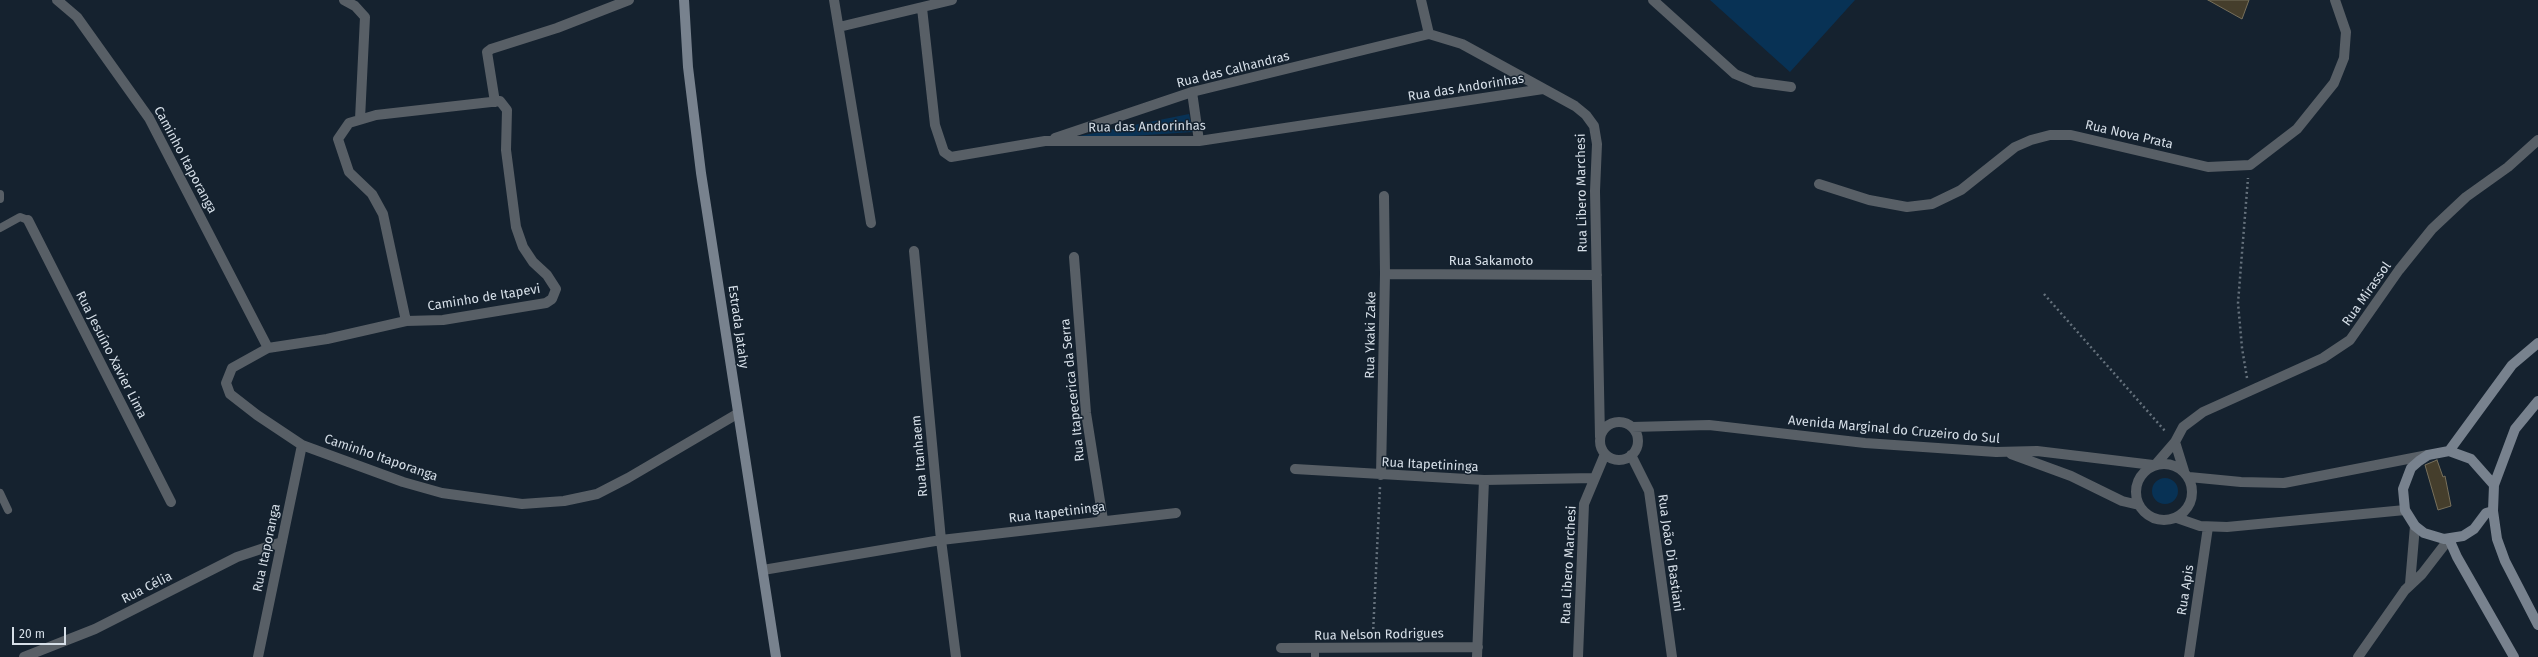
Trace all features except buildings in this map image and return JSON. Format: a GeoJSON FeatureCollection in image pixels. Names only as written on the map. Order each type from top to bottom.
{"type":"FeatureCollection","features":[{"type":"Feature","properties":{"kind":"main road","name":"Estrada Jatahy"},"geometry":{"type":"LineString","coordinates":[[684,0],[688,67],[700,166],[737,414],[776,657]]}},
{"type":"Feature","properties":{"kind":"main road"},"geometry":{"type":"LineString","coordinates":[[2449,451],[2512,365],[2538,343]]}},
{"type":"Feature","properties":{"kind":"main road"},"geometry":{"type":"LineString","coordinates":[[2538,401],[2515,429],[2494,485],[2494,511],[2497,539],[2505,561],[2538,625]]}},
{"type":"Feature","properties":{"kind":"main road"},"geometry":{"type":"LineString","coordinates":[[2494,485],[2471,459],[2449,451],[2428,455],[2411,468],[2406,478],[2403,500],[2405,510],[2415,526],[2434,537],[2449,539],[2463,536],[2474,529],[2486,512],[2494,511]]}},
{"type":"Feature","properties":{"kind":"main road"},"geometry":{"type":"LineString","coordinates":[[2449,539],[2457,557],[2514,657]]}},
{"type":"Feature","properties":{"kind":"street","name":"Caminho Itaporanga"},"geometry":{"type":"LineString","coordinates":[[57,0],[77,17],[149,118],[268,348]]}},
{"type":"Feature","properties":{"kind":"street"},"geometry":{"type":"LineString","coordinates":[[344,0],[355,6],[365,17],[360,119]]}},
{"type":"Feature","properties":{"kind":"street"},"geometry":{"type":"LineString","coordinates":[[406,321],[383,214],[372,194],[349,172],[338,139],[349,123],[376,115],[495,102],[487,52],[491,49],[557,28],[629,0]]}},
{"type":"Feature","properties":{"kind":"street"},"geometry":{"type":"LineString","coordinates":[[834,0],[871,223]]}},
{"type":"Feature","properties":{"kind":"street"},"geometry":{"type":"LineString","coordinates":[[839,27],[952,0]]}},
{"type":"Feature","properties":{"kind":"street"},"geometry":{"type":"LineString","coordinates":[[1420,0],[1429,34]]}},
{"type":"Feature","properties":{"kind":"street"},"geometry":{"type":"LineString","coordinates":[[1653,0],[1735,74],[1754,82],[1791,87]]}},
{"type":"Feature","properties":{"kind":"street"},"geometry":{"type":"LineString","coordinates":[[2250,165],[2297,129],[2334,83],[2344,58],[2346,32],[2335,0]]}},
{"type":"Feature","properties":{"kind":"street","name":"Rua das Andorinhas"},"geometry":{"type":"LineString","coordinates":[[922,8],[935,125],[944,152],[951,157],[1045,141],[1199,141],[1543,89]]}},
{"type":"Feature","properties":{"kind":"street","name":"Rua Libero Marchesi"},"geometry":{"type":"LineString","coordinates":[[1429,34],[1462,44],[1575,106],[1586,115],[1594,126],[1597,144],[1597,275],[1600,437]]}},
{"type":"Feature","properties":{"kind":"street","name":"Rua das Calhandras"},"geometry":{"type":"LineString","coordinates":[[1045,141],[1192,92],[1429,34]]}},
{"type":"Feature","properties":{"kind":"street"},"geometry":{"type":"LineString","coordinates":[[1192,92],[1199,141]]}},
{"type":"Feature","properties":{"kind":"street","name":"Caminho de Itapevi"},"geometry":{"type":"LineString","coordinates":[[232,368],[268,348],[326,339],[406,321],[443,320],[546,303],[556,293],[547,275],[533,262],[522,247],[516,227],[506,150],[507,110],[503,103],[495,102]]}},
{"type":"Feature","properties":{"kind":"street","name":"Rua Nova Prata"},"geometry":{"type":"LineString","coordinates":[[1820,184],[1869,200],[1907,207],[1932,204],[1961,190],[2015,147],[2031,140],[2050,135],[2071,135],[2208,167],[2250,165]]}},
{"type":"Feature","properties":{"kind":"street","name":"Rua Mirassol"},"geometry":{"type":"LineString","coordinates":[[2154,465],[2175,442],[2183,428],[2203,412],[2324,358],[2350,340],[2399,270],[2432,229],[2466,197],[2508,167],[2538,140]]}},
{"type":"Feature","properties":{"kind":"street","name":"Rua Ykaki Zake"},"geometry":{"type":"LineString","coordinates":[[1381,475],[1385,274],[1384,196]]}},
{"type":"Feature","properties":{"kind":"street","name":"Rua Jesuíno Xavier Lima"},"geometry":{"type":"LineString","coordinates":[[28,220],[171,502]]}},
{"type":"Feature","properties":{"kind":"street","name":"Rua Itanhaem"},"geometry":{"type":"LineString","coordinates":[[914,251],[941,540],[956,657]]}},
{"type":"Feature","properties":{"kind":"street","name":"Rua Itapecerica da Serra"},"geometry":{"type":"LineString","coordinates":[[1074,257],[1086,413],[1103,520]]}},
{"type":"Feature","properties":{"kind":"street","name":"Rua Sakamoto"},"geometry":{"type":"LineString","coordinates":[[1385,274],[1597,275]]}},
{"type":"Feature","properties":{"kind":"street","name":"Caminho Itaporanga"},"geometry":{"type":"LineString","coordinates":[[232,368],[226,383],[230,394],[257,415],[302,445],[403,482],[442,493],[487,500],[544,504],[597,494],[628,478],[737,414]]}},
{"type":"Feature","properties":{"kind":"street"},"geometry":{"type":"LineString","coordinates":[[1621,422],[1632,426],[1638,438],[1638,444],[1631,455],[1621,460],[1605,454],[1600,443],[1602,432],[1610,424],[1621,422]]}},
{"type":"Feature","properties":{"kind":"street","name":"Avenida Marginal do Cruzeiro do Sul"},"geometry":{"type":"LineString","coordinates":[[1632,426],[1709,425],[1866,443],[2007,453],[2037,451],[2154,465]]}},
{"type":"Feature","properties":{"kind":"street"},"geometry":{"type":"LineString","coordinates":[[2175,442],[2186,474],[2192,486],[2190,504],[2176,518]]}},
{"type":"Feature","properties":{"kind":"street","name":"Rua Itaporanga"},"geometry":{"type":"LineString","coordinates":[[258,657],[302,445]]}},
{"type":"Feature","properties":{"kind":"street"},"geometry":{"type":"LineString","coordinates":[[2007,453],[2072,476],[2122,501],[2139,505]]}},
{"type":"Feature","properties":{"kind":"street","name":"Rua Libero Marchesi"},"geometry":{"type":"LineString","coordinates":[[1578,657],[1584,504],[1605,454]]}},
{"type":"Feature","properties":{"kind":"street","name":"Rua João Di Bastiani"},"geometry":{"type":"LineString","coordinates":[[1631,455],[1649,491],[1672,657]]}},
{"type":"Feature","properties":{"kind":"street"},"geometry":{"type":"LineString","coordinates":[[2405,510],[2260,525],[2208,527],[2187,523],[2176,518],[2159,520],[2144,512],[2139,505],[2136,487],[2139,478],[2154,465],[2170,464],[2186,474],[2241,482],[2284,483],[2428,455]]}},
{"type":"Feature","properties":{"kind":"street","name":"Rua Itapetininga"},"geometry":{"type":"LineString","coordinates":[[1295,469],[1484,480],[1477,652]]}},
{"type":"Feature","properties":{"kind":"street"},"geometry":{"type":"LineString","coordinates":[[1484,480],[1595,478]]}},
{"type":"Feature","properties":{"kind":"street","name":"Rua Itapetininga"},"geometry":{"type":"LineString","coordinates":[[763,570],[941,540],[1103,520],[1176,513]]}},
{"type":"Feature","properties":{"kind":"street"},"geometry":{"type":"LineString","coordinates":[[2410,584],[2415,526]]}},
{"type":"Feature","properties":{"kind":"street","name":"Rua Apis"},"geometry":{"type":"LineString","coordinates":[[2189,657],[2208,527]]}},
{"type":"Feature","properties":{"kind":"street"},"geometry":{"type":"LineString","coordinates":[[2358,657],[2410,584],[2422,574],[2449,539]]}},
{"type":"Feature","properties":{"kind":"street","name":"Rua Célia"},"geometry":{"type":"LineString","coordinates":[[24,657],[95,629],[237,558],[282,542]]}},
{"type":"Feature","properties":{"kind":"street","name":"Rua Nelson Rodrigues"},"geometry":{"type":"LineString","coordinates":[[1282,648],[1315,653],[1372,649],[1477,652]]}},
{"type":"Feature","properties":{"kind":"lane"},"geometry":{"type":"LineString","coordinates":[[0,194],[0,199]]}},
{"type":"Feature","properties":{"kind":"lane"},"geometry":{"type":"LineString","coordinates":[[0,228],[20,218],[28,220]]}},
{"type":"Feature","properties":{"kind":"lane"},"geometry":{"type":"LineString","coordinates":[[0,493],[8,510]]}},
{"type":"Feature","properties":{"kind":"path"},"geometry":{"type":"LineString","coordinates":[[2250,165],[2238,303],[2242,348],[2250,392]]}},
{"type":"Feature","properties":{"kind":"path"},"geometry":{"type":"LineString","coordinates":[[2044,294],[2175,442]]}},
{"type":"Feature","properties":{"kind":"path"},"geometry":{"type":"LineString","coordinates":[[1372,649],[1381,475]]}},
{"type":"Feature","properties":{"kind":"shaded area"},"geometry":{"type":"Polygon","coordinates":[[[1710,0],[1855,0],[1790,72],[1710,0]]]}},
{"type":"Feature","properties":{"kind":"shaded area"},"geometry":{"type":"Polygon","coordinates":[[[1189,114],[1193,132],[1055,141],[1189,114]]]}},
{"type":"Feature","properties":{"kind":"shaded area"},"geometry":{"type":"Polygon","coordinates":[[[2165,478],[2174,482],[2178,491],[2174,500],[2165,504],[2156,500],[2152,491],[2156,482],[2165,478]]]}}]}
